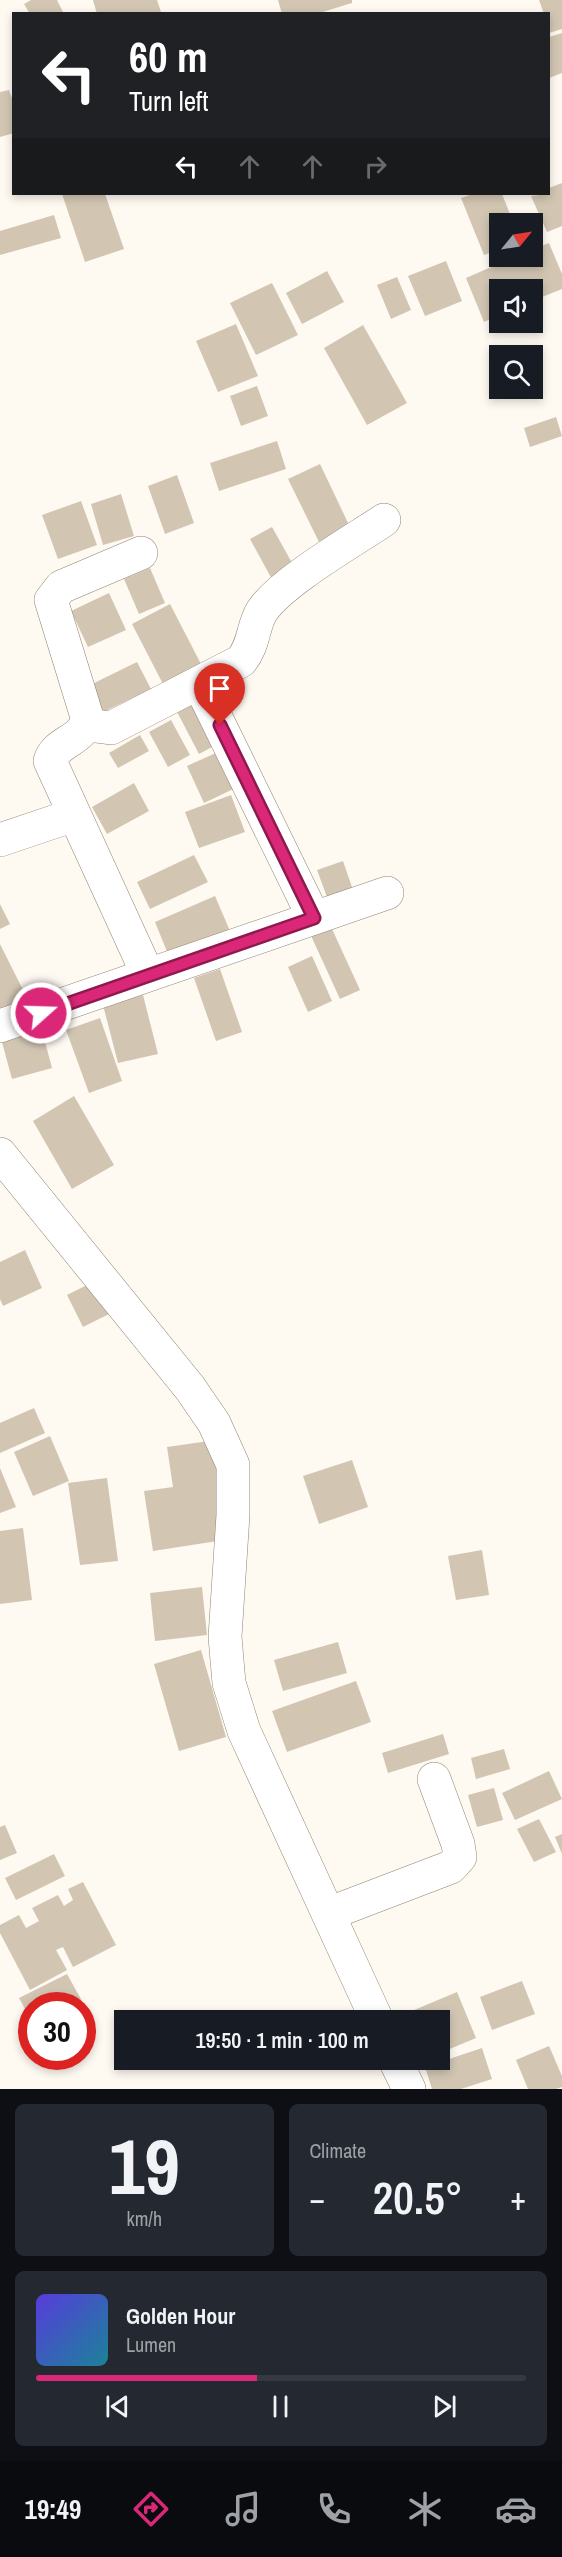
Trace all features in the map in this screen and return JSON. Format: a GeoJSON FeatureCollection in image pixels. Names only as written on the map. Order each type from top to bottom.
{"type":"FeatureCollection","features":[{"type":"Feature","properties":{"kind":"street"},"geometry":{"type":"LineString","coordinates":[[87,725],[111,728],[242,661],[251,648],[262,611],[280,590],[384,520]]}},
{"type":"Feature","properties":{"kind":"street"},"geometry":{"type":"LineString","coordinates":[[141,553],[61,587],[51,600],[87,717],[87,725],[82,733],[51,755],[50,761],[147,975]]}},
{"type":"Feature","properties":{"kind":"street"},"geometry":{"type":"LineString","coordinates":[[199,682],[314,918]]}},
{"type":"Feature","properties":{"kind":"street"},"geometry":{"type":"LineString","coordinates":[[0,840],[74,815]]}},
{"type":"Feature","properties":{"kind":"street"},"geometry":{"type":"LineString","coordinates":[[0,1026],[387,893]]}},
{"type":"Feature","properties":{"kind":"street"},"geometry":{"type":"LineString","coordinates":[[0,1154],[190,1389],[214,1423],[233,1465],[233,1515],[225,1637],[229,1683],[244,1731],[372,2010]]}},
{"type":"Feature","properties":{"kind":"street"},"geometry":{"type":"LineString","coordinates":[[328,1914],[451,1867],[460,1857],[435,1779]]}},
{"type":"Feature","properties":{"kind":"street"},"geometry":{"type":"LineString","coordinates":[[400,2070],[409,2089]]}},
{"type":"Feature","properties":{"kind":"building"},"geometry":{"type":"Polygon","coordinates":[[[31,0],[57,0],[63,12],[29,12],[24,4],[31,0]]]}},
{"type":"Feature","properties":{"kind":"building"},"geometry":{"type":"Polygon","coordinates":[[[93,0],[157,0],[161,12],[96,12],[93,0]]]}},
{"type":"Feature","properties":{"kind":"building"},"geometry":{"type":"Polygon","coordinates":[[[278,0],[352,0],[352,3],[323,12],[281,12],[278,0]]]}},
{"type":"Feature","properties":{"kind":"building"},"geometry":{"type":"Polygon","coordinates":[[[539,0],[562,0],[562,29],[550,33],[550,12],[543,12],[539,0]]]}},
{"type":"Feature","properties":{"kind":"building"},"geometry":{"type":"Polygon","coordinates":[[[562,33],[562,73],[550,78],[550,37],[562,33]]]}},
{"type":"Feature","properties":{"kind":"building"},"geometry":{"type":"Polygon","coordinates":[[[9,90],[12,98],[12,134],[0,137],[0,92],[9,90]]]}},
{"type":"Feature","properties":{"kind":"building"},"geometry":{"type":"Polygon","coordinates":[[[562,183],[562,226],[547,232],[543,223],[543,213],[539,213],[531,196],[550,195],[550,188],[562,183]]]}},
{"type":"Feature","properties":{"kind":"building"},"geometry":{"type":"Polygon","coordinates":[[[62,195],[105,195],[124,249],[85,262],[62,195]]]}},
{"type":"Feature","properties":{"kind":"building"},"geometry":{"type":"Polygon","coordinates":[[[470,195],[502,195],[510,213],[489,213],[489,253],[484,255],[461,198],[470,195]]]}},
{"type":"Feature","properties":{"kind":"building"},"geometry":{"type":"Polygon","coordinates":[[[54,215],[61,238],[0,255],[0,231],[54,215]]]}},
{"type":"Feature","properties":{"kind":"building"},"geometry":{"type":"Polygon","coordinates":[[[549,243],[562,274],[562,289],[543,297],[543,279],[489,279],[489,320],[484,322],[466,278],[491,267],[543,267],[543,245],[549,243]]]}},
{"type":"Feature","properties":{"kind":"building"},"geometry":{"type":"Polygon","coordinates":[[[446,261],[462,301],[425,316],[408,276],[446,261]]]}},
{"type":"Feature","properties":{"kind":"building"},"geometry":{"type":"Polygon","coordinates":[[[327,271],[344,302],[302,324],[286,293],[327,271]]]}},
{"type":"Feature","properties":{"kind":"building"},"geometry":{"type":"Polygon","coordinates":[[[397,277],[411,310],[391,319],[377,285],[397,277]]]}},
{"type":"Feature","properties":{"kind":"building"},"geometry":{"type":"Polygon","coordinates":[[[272,283],[298,335],[256,355],[230,303],[272,283]]]}},
{"type":"Feature","properties":{"kind":"building"},"geometry":{"type":"Polygon","coordinates":[[[236,324],[258,376],[218,392],[196,341],[236,324]]]}},
{"type":"Feature","properties":{"kind":"building"},"geometry":{"type":"Polygon","coordinates":[[[363,325],[407,403],[367,425],[324,348],[363,325]]]}},
{"type":"Feature","properties":{"kind":"building"},"geometry":{"type":"Polygon","coordinates":[[[257,386],[268,416],[241,426],[230,396],[257,386]]]}},
{"type":"Feature","properties":{"kind":"building"},"geometry":{"type":"Polygon","coordinates":[[[556,417],[562,436],[530,447],[524,428],[556,417]]]}},
{"type":"Feature","properties":{"kind":"building"},"geometry":{"type":"Polygon","coordinates":[[[277,441],[286,469],[219,491],[210,463],[277,441]]]}},
{"type":"Feature","properties":{"kind":"building"},"geometry":{"type":"Polygon","coordinates":[[[320,464],[350,527],[319,542],[288,479],[320,464]]]}},
{"type":"Feature","properties":{"kind":"building"},"geometry":{"type":"Polygon","coordinates":[[[177,475],[194,523],[165,534],[148,486],[177,475]]]}},
{"type":"Feature","properties":{"kind":"building"},"geometry":{"type":"Polygon","coordinates":[[[121,494],[134,536],[103,545],[91,504],[121,494]]]}},
{"type":"Feature","properties":{"kind":"building"},"geometry":{"type":"Polygon","coordinates":[[[81,501],[97,545],[58,559],[42,515],[81,501]]]}},
{"type":"Feature","properties":{"kind":"building"},"geometry":{"type":"Polygon","coordinates":[[[272,527],[296,570],[274,583],[250,539],[272,527]]]}},
{"type":"Feature","properties":{"kind":"building"},"geometry":{"type":"Polygon","coordinates":[[[150,568],[165,603],[139,614],[124,579],[150,568]]]}},
{"type":"Feature","properties":{"kind":"building"},"geometry":{"type":"Polygon","coordinates":[[[109,593],[126,630],[88,647],[71,611],[109,593]]]}},
{"type":"Feature","properties":{"kind":"building"},"geometry":{"type":"Polygon","coordinates":[[[170,604],[201,664],[163,684],[132,624],[170,604]]]}},
{"type":"Feature","properties":{"kind":"building"},"geometry":{"type":"Polygon","coordinates":[[[137,662],[151,689],[99,714],[86,687],[137,662]]]}},
{"type":"Feature","properties":{"kind":"building"},"geometry":{"type":"Polygon","coordinates":[[[203,693],[227,739],[199,754],[175,708],[203,693]]]}},
{"type":"Feature","properties":{"kind":"building"},"geometry":{"type":"Polygon","coordinates":[[[171,720],[190,755],[168,767],[149,732],[171,720]]]}},
{"type":"Feature","properties":{"kind":"building"},"geometry":{"type":"Polygon","coordinates":[[[140,735],[149,751],[118,768],[109,753],[140,735]]]}},
{"type":"Feature","properties":{"kind":"building"},"geometry":{"type":"Polygon","coordinates":[[[229,747],[246,783],[204,803],[187,766],[229,747]]]}},
{"type":"Feature","properties":{"kind":"building"},"geometry":{"type":"Polygon","coordinates":[[[134,783],[149,811],[107,834],[92,807],[134,783]]]}},
{"type":"Feature","properties":{"kind":"building"},"geometry":{"type":"Polygon","coordinates":[[[231,795],[245,832],[199,848],[185,812],[231,795]]]}},
{"type":"Feature","properties":{"kind":"building"},"geometry":{"type":"Polygon","coordinates":[[[194,855],[208,882],[150,909],[137,882],[194,855]]]}},
{"type":"Feature","properties":{"kind":"building"},"geometry":{"type":"Polygon","coordinates":[[[343,861],[356,899],[331,908],[317,870],[343,861]]]}},
{"type":"Feature","properties":{"kind":"building"},"geometry":{"type":"Polygon","coordinates":[[[215,896],[233,938],[172,964],[155,922],[215,896]]]}},
{"type":"Feature","properties":{"kind":"building"},"geometry":{"type":"Polygon","coordinates":[[[0,904],[10,924],[0,929],[0,904]]]}},
{"type":"Feature","properties":{"kind":"building"},"geometry":{"type":"Polygon","coordinates":[[[327,918],[360,990],[340,999],[307,927],[327,918]]]}},
{"type":"Feature","properties":{"kind":"building"},"geometry":{"type":"Polygon","coordinates":[[[0,944],[31,1006],[0,1018],[0,944]]]}},
{"type":"Feature","properties":{"kind":"building"},"geometry":{"type":"Polygon","coordinates":[[[312,956],[332,1001],[308,1012],[288,967],[312,956]]]}},
{"type":"Feature","properties":{"kind":"building"},"geometry":{"type":"Polygon","coordinates":[[[220,969],[242,1032],[216,1041],[194,978],[220,969]]]}},
{"type":"Feature","properties":{"kind":"building"},"geometry":{"type":"Polygon","coordinates":[[[143,995],[158,1054],[118,1063],[103,1005],[143,995]]]}},
{"type":"Feature","properties":{"kind":"building"},"geometry":{"type":"Polygon","coordinates":[[[100,1018],[122,1081],[89,1093],[66,1030],[100,1018]]]}},
{"type":"Feature","properties":{"kind":"building"},"geometry":{"type":"Polygon","coordinates":[[[39,1019],[52,1068],[12,1079],[0,1035],[39,1019]]]}},
{"type":"Feature","properties":{"kind":"building"},"geometry":{"type":"Polygon","coordinates":[[[74,1096],[114,1165],[72,1189],[33,1121],[74,1096]]]}},
{"type":"Feature","properties":{"kind":"building"},"geometry":{"type":"Polygon","coordinates":[[[25,1250],[42,1288],[3,1306],[0,1299],[0,1262],[25,1250]]]}},
{"type":"Feature","properties":{"kind":"building"},"geometry":{"type":"Polygon","coordinates":[[[99,1279],[115,1311],[83,1327],[67,1295],[99,1279]]]}},
{"type":"Feature","properties":{"kind":"building"},"geometry":{"type":"Polygon","coordinates":[[[34,1408],[45,1433],[0,1453],[0,1423],[34,1408]]]}},
{"type":"Feature","properties":{"kind":"building"},"geometry":{"type":"Polygon","coordinates":[[[50,1436],[69,1481],[33,1496],[14,1452],[50,1436]]]}},
{"type":"Feature","properties":{"kind":"building"},"geometry":{"type":"Polygon","coordinates":[[[209,1441],[227,1461],[224,1540],[153,1551],[144,1491],[173,1487],[167,1447],[209,1441]]]}},
{"type":"Feature","properties":{"kind":"building"},"geometry":{"type":"Polygon","coordinates":[[[352,1460],[368,1507],[319,1524],[303,1476],[352,1460]]]}},
{"type":"Feature","properties":{"kind":"building"},"geometry":{"type":"Polygon","coordinates":[[[0,1468],[16,1507],[0,1513],[0,1468]]]}},
{"type":"Feature","properties":{"kind":"building"},"geometry":{"type":"Polygon","coordinates":[[[107,1478],[118,1561],[80,1565],[68,1483],[107,1478]]]}},
{"type":"Feature","properties":{"kind":"building"},"geometry":{"type":"Polygon","coordinates":[[[23,1528],[32,1600],[0,1604],[0,1531],[23,1528]]]}},
{"type":"Feature","properties":{"kind":"building"},"geometry":{"type":"Polygon","coordinates":[[[482,1550],[489,1595],[456,1600],[448,1556],[482,1550]]]}},
{"type":"Feature","properties":{"kind":"building"},"geometry":{"type":"Polygon","coordinates":[[[202,1587],[207,1635],[155,1641],[150,1593],[202,1587]]]}},
{"type":"Feature","properties":{"kind":"building"},"geometry":{"type":"Polygon","coordinates":[[[338,1642],[347,1673],[283,1691],[274,1660],[338,1642]]]}},
{"type":"Feature","properties":{"kind":"building"},"geometry":{"type":"Polygon","coordinates":[[[201,1650],[226,1737],[179,1751],[154,1664],[201,1650]]]}},
{"type":"Feature","properties":{"kind":"building"},"geometry":{"type":"Polygon","coordinates":[[[356,1681],[371,1722],[287,1752],[272,1711],[356,1681]]]}},
{"type":"Feature","properties":{"kind":"building"},"geometry":{"type":"Polygon","coordinates":[[[443,1734],[449,1754],[388,1773],[382,1753],[443,1734]]]}},
{"type":"Feature","properties":{"kind":"building"},"geometry":{"type":"Polygon","coordinates":[[[504,1749],[510,1769],[476,1779],[471,1758],[504,1749]]]}},
{"type":"Feature","properties":{"kind":"building"},"geometry":{"type":"Polygon","coordinates":[[[549,1771],[562,1799],[515,1820],[502,1793],[549,1771]]]}},
{"type":"Feature","properties":{"kind":"building"},"geometry":{"type":"Polygon","coordinates":[[[494,1788],[503,1820],[477,1827],[468,1795],[494,1788]]]}},
{"type":"Feature","properties":{"kind":"building"},"geometry":{"type":"Polygon","coordinates":[[[539,1819],[556,1852],[534,1862],[517,1829],[539,1819]]]}},
{"type":"Feature","properties":{"kind":"building"},"geometry":{"type":"Polygon","coordinates":[[[5,1825],[17,1853],[0,1860],[0,1827],[5,1825]]]}},
{"type":"Feature","properties":{"kind":"building"},"geometry":{"type":"Polygon","coordinates":[[[562,1834],[562,1854],[555,1837],[562,1834]]]}},
{"type":"Feature","properties":{"kind":"building"},"geometry":{"type":"Polygon","coordinates":[[[54,1854],[65,1876],[16,1900],[5,1878],[54,1854]]]}},
{"type":"Feature","properties":{"kind":"building"},"geometry":{"type":"Polygon","coordinates":[[[83,1882],[116,1945],[73,1967],[63,1947],[56,1950],[67,1970],[30,1990],[0,1933],[0,1925],[19,1915],[26,1928],[39,1921],[32,1908],[58,1895],[64,1906],[73,1900],[68,1889],[83,1882]]]}},
{"type":"Feature","properties":{"kind":"building"},"geometry":{"type":"Polygon","coordinates":[[[67,1974],[77,1992],[31,1992],[67,1974]]]}},
{"type":"Feature","properties":{"kind":"building"},"geometry":{"type":"Polygon","coordinates":[[[522,1981],[535,2014],[492,2030],[480,1997],[522,1981]]]}},
{"type":"Feature","properties":{"kind":"building"},"geometry":{"type":"Polygon","coordinates":[[[457,1992],[476,2038],[450,2049],[450,2010],[414,2010],[457,1992]]]}},
{"type":"Feature","properties":{"kind":"building"},"geometry":{"type":"Polygon","coordinates":[[[549,2046],[562,2076],[562,2087],[528,2089],[516,2060],[549,2046]]]}},
{"type":"Feature","properties":{"kind":"building"},"geometry":{"type":"Polygon","coordinates":[[[482,2048],[492,2079],[461,2089],[432,2089],[426,2070],[450,2070],[450,2059],[482,2048]]]}},
{"type":"Feature","properties":{"kind":"route"},"geometry":{"type":"LineString","coordinates":[[41,1013],[314,918],[220,725]]}}]}
